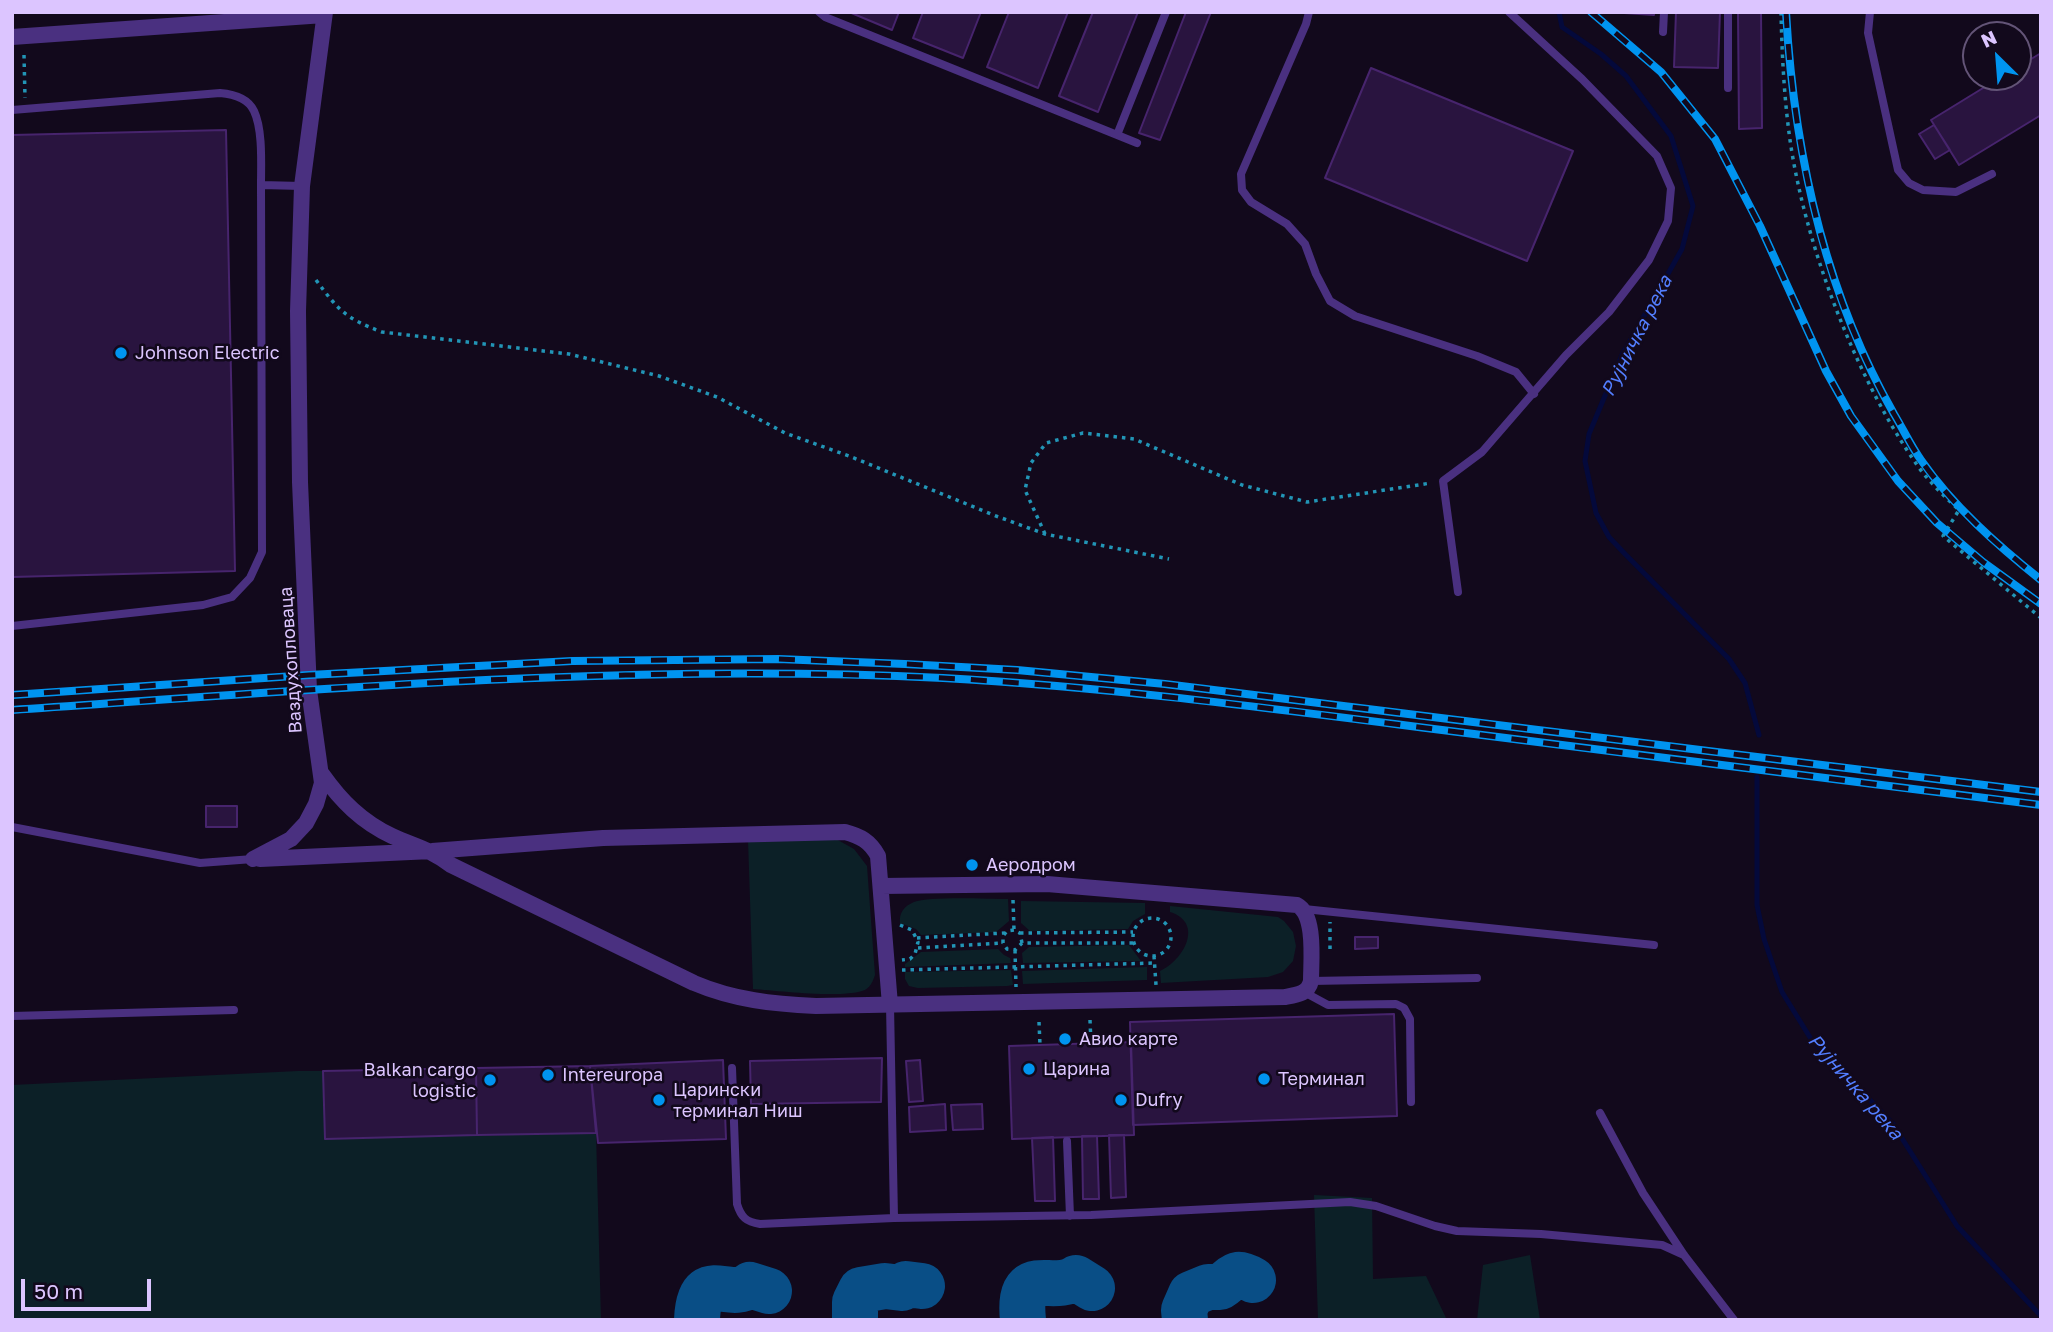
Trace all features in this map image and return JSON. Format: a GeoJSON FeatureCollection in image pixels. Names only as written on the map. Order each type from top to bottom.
{"type":"FeatureCollection","features":[{"type":"Feature","properties":{"kind":"street"},"geometry":{"type":"LineString","coordinates":[[12,37],[324,14]]}},
{"type":"Feature","properties":{"kind":"street","name":"Ваздухопловаца"},"geometry":{"type":"LineString","coordinates":[[253,859],[291,839],[306,823],[316,804],[322,775],[309,690],[300,482],[299,256],[302,186],[324,14]]}},
{"type":"Feature","properties":{"kind":"street"},"geometry":{"type":"LineString","coordinates":[[322,775],[360,818],[394,837],[432,851],[451,865],[715,992],[772,1004],[890,1005],[1285,997],[1308,986],[1309,919],[1304,909],[1297,905],[1047,884],[881,886]]}},
{"type":"Feature","properties":{"kind":"street"},"geometry":{"type":"LineString","coordinates":[[253,859],[432,851],[603,838],[845,832],[860,836],[878,856],[890,1005]]}},
{"type":"Feature","properties":{"kind":"lane"},"geometry":{"type":"LineString","coordinates":[[819,12],[825,17],[1138,143]]}},
{"type":"Feature","properties":{"kind":"lane"},"geometry":{"type":"LineString","coordinates":[[1117,135],[1166,12]]}},
{"type":"Feature","properties":{"kind":"lane"},"geometry":{"type":"LineString","coordinates":[[1309,12],[1241,174],[1242,190],[1251,202],[1287,224],[1305,244],[1315,274],[1330,301],[1355,316],[1477,356],[1516,372],[1534,394]]}},
{"type":"Feature","properties":{"kind":"lane"},"geometry":{"type":"LineString","coordinates":[[1458,592],[1443,481],[1482,452],[1566,355],[1609,313],[1649,260],[1668,221],[1671,188],[1657,156],[1582,79],[1509,12]]}},
{"type":"Feature","properties":{"kind":"lane"},"geometry":{"type":"LineString","coordinates":[[1663,32],[1664,12]]}},
{"type":"Feature","properties":{"kind":"lane"},"geometry":{"type":"LineString","coordinates":[[1728,12],[1728,88]]}},
{"type":"Feature","properties":{"kind":"lane"},"geometry":{"type":"LineString","coordinates":[[1870,12],[1868,33],[1898,170],[1909,183],[1923,190],[1956,192],[1992,174]]}},
{"type":"Feature","properties":{"kind":"lane"},"geometry":{"type":"LineString","coordinates":[[12,110],[220,93],[233,94],[254,111],[260,143],[261,185],[262,552],[250,578],[232,597],[203,605],[12,626]]}},
{"type":"Feature","properties":{"kind":"lane"},"geometry":{"type":"LineString","coordinates":[[261,185],[302,186]]}},
{"type":"Feature","properties":{"kind":"lane"},"geometry":{"type":"LineString","coordinates":[[12,827],[200,863],[253,859]]}},
{"type":"Feature","properties":{"kind":"lane"},"geometry":{"type":"LineString","coordinates":[[1304,909],[1654,945]]}},
{"type":"Feature","properties":{"kind":"lane"},"geometry":{"type":"LineString","coordinates":[[1308,986],[1477,978]]}},
{"type":"Feature","properties":{"kind":"lane"},"geometry":{"type":"LineString","coordinates":[[1308,986],[1328,1006],[1396,1004],[1404,1008],[1410,1019],[1411,1102]]}},
{"type":"Feature","properties":{"kind":"lane"},"geometry":{"type":"LineString","coordinates":[[890,1005],[894,1218]]}},
{"type":"Feature","properties":{"kind":"lane"},"geometry":{"type":"LineString","coordinates":[[12,1016],[234,1010]]}},
{"type":"Feature","properties":{"kind":"lane"},"geometry":{"type":"LineString","coordinates":[[732,1068],[737,1204],[744,1219],[760,1224],[894,1218],[1070,1216],[1350,1202],[1376,1206],[1457,1231],[1541,1234],[1661,1245],[1684,1255]]}},
{"type":"Feature","properties":{"kind":"lane"},"geometry":{"type":"LineString","coordinates":[[1600,1113],[1643,1193],[1684,1255],[1734,1320]]}},
{"type":"Feature","properties":{"kind":"lane"},"geometry":{"type":"LineString","coordinates":[[1067,1141],[1070,1216]]}},
{"type":"Feature","properties":{"kind":"path"},"geometry":{"type":"LineString","coordinates":[[1781,12],[1783,81],[1791,144],[1805,207],[1828,285],[1853,348],[1888,420],[1916,464],[1959,510],[1943,536],[2041,618]]}},
{"type":"Feature","properties":{"kind":"path"},"geometry":{"type":"LineString","coordinates":[[24,55],[24,108]]}},
{"type":"Feature","properties":{"kind":"path"},"geometry":{"type":"LineString","coordinates":[[299,256],[335,306],[355,322],[382,332],[569,354],[659,376],[717,397],[785,433],[1045,534],[1169,559]]}},
{"type":"Feature","properties":{"kind":"path"},"geometry":{"type":"LineString","coordinates":[[1045,534],[1025,490],[1031,463],[1046,443],[1083,433],[1134,439],[1242,485],[1307,502],[1443,481]]}},
{"type":"Feature","properties":{"kind":"path"},"geometry":{"type":"LineString","coordinates":[[1013,895],[1014,930]]}},
{"type":"Feature","properties":{"kind":"path"},"geometry":{"type":"LineString","coordinates":[[1153,918],[1169,927],[1170,945],[1161,954],[1154,956],[1142,953],[1134,943],[1134,932],[1141,922],[1153,918]]}},
{"type":"Feature","properties":{"kind":"path"},"geometry":{"type":"LineString","coordinates":[[898,925],[912,930],[917,938],[918,948],[910,959],[900,960]]}},
{"type":"Feature","properties":{"kind":"path"},"geometry":{"type":"LineString","coordinates":[[917,938],[1004,933],[1014,930],[1020,933],[1134,932]]}},
{"type":"Feature","properties":{"kind":"path"},"geometry":{"type":"LineString","coordinates":[[1004,933],[1003,943],[1007,948],[1015,950]]}},
{"type":"Feature","properties":{"kind":"path"},"geometry":{"type":"LineString","coordinates":[[1017,989],[1015,950],[1021,943],[1020,933]]}},
{"type":"Feature","properties":{"kind":"path"},"geometry":{"type":"LineString","coordinates":[[918,948],[1003,943]]}},
{"type":"Feature","properties":{"kind":"path"},"geometry":{"type":"LineString","coordinates":[[1021,943],[1134,943]]}},
{"type":"Feature","properties":{"kind":"path"},"geometry":{"type":"LineString","coordinates":[[1154,956],[1156,986]]}},
{"type":"Feature","properties":{"kind":"path"},"geometry":{"type":"LineString","coordinates":[[900,970],[1155,963]]}},
{"type":"Feature","properties":{"kind":"path"},"geometry":{"type":"LineString","coordinates":[[1090,1020],[1091,1044]]}},
{"type":"Feature","properties":{"kind":"path"},"geometry":{"type":"LineString","coordinates":[[1039,1022],[1040,1045]]}},
{"type":"Feature","properties":{"kind":"shaded area"},"geometry":{"type":"Polygon","coordinates":[[[836,839],[854,849],[867,866],[875,975],[872,982],[862,991],[839,994],[753,989],[748,840],[836,839]]]}},
{"type":"Feature","properties":{"kind":"shaded area"},"geometry":{"type":"Polygon","coordinates":[[[1008,899],[1009,921],[996,932],[921,935],[916,929],[900,923],[901,913],[905,908],[922,900],[1008,899]]]}},
{"type":"Feature","properties":{"kind":"shaded area"},"geometry":{"type":"Polygon","coordinates":[[[1021,901],[1145,903],[1145,914],[1133,921],[1128,929],[1030,931],[1021,923],[1021,901]]]}},
{"type":"Feature","properties":{"kind":"shaded area"},"geometry":{"type":"Polygon","coordinates":[[[1170,906],[1278,917],[1293,932],[1296,946],[1293,961],[1283,972],[1268,977],[1161,983],[1160,971],[1176,959],[1187,942],[1186,924],[1181,917],[1170,912],[1170,906]]]}},
{"type":"Feature","properties":{"kind":"shaded area"},"geometry":{"type":"Polygon","coordinates":[[[1129,945],[1141,961],[1023,963],[1022,953],[1029,947],[1129,945]]]}},
{"type":"Feature","properties":{"kind":"shaded area"},"geometry":{"type":"Polygon","coordinates":[[[998,949],[1010,958],[1011,963],[905,967],[905,964],[921,952],[998,949]]]}},
{"type":"Feature","properties":{"kind":"shaded area"},"geometry":{"type":"Polygon","coordinates":[[[1147,967],[1147,980],[1023,984],[1022,971],[1147,967]]]}},
{"type":"Feature","properties":{"kind":"shaded area"},"geometry":{"type":"Polygon","coordinates":[[[1011,970],[1013,985],[1007,986],[918,988],[909,986],[905,979],[905,972],[1011,970]]]}},
{"type":"Feature","properties":{"kind":"shaded area"},"geometry":{"type":"Polygon","coordinates":[[[323,1071],[325,1139],[596,1133],[601,1320],[12,1320],[12,1085],[323,1071]]]}},
{"type":"Feature","properties":{"kind":"shaded area"},"geometry":{"type":"Polygon","coordinates":[[[1314,1195],[1372,1198],[1373,1279],[1426,1276],[1447,1320],[1318,1320],[1314,1195]]]}},
{"type":"Feature","properties":{"kind":"shaded area"},"geometry":{"type":"Polygon","coordinates":[[[1530,1255],[1540,1320],[1477,1320],[1483,1265],[1530,1255]]]}},
{"type":"Feature","properties":{"kind":"building"},"geometry":{"type":"Polygon","coordinates":[[[849,12],[899,12],[892,30],[849,12]]]}},
{"type":"Feature","properties":{"kind":"building"},"geometry":{"type":"Polygon","coordinates":[[[923,12],[981,12],[963,58],[913,38],[923,12]]]}},
{"type":"Feature","properties":{"kind":"building"},"geometry":{"type":"Polygon","coordinates":[[[1009,12],[1068,12],[1038,88],[987,67],[1009,12]]]}},
{"type":"Feature","properties":{"kind":"building"},"geometry":{"type":"Polygon","coordinates":[[[1093,12],[1138,12],[1098,112],[1059,96],[1093,12]]]}},
{"type":"Feature","properties":{"kind":"building"},"geometry":{"type":"Polygon","coordinates":[[[1186,12],[1211,12],[1160,140],[1139,133],[1186,12]]]}},
{"type":"Feature","properties":{"kind":"building"},"geometry":{"type":"Polygon","coordinates":[[[1609,12],[1654,12],[1654,15],[1609,12]]]}},
{"type":"Feature","properties":{"kind":"building"},"geometry":{"type":"Polygon","coordinates":[[[1676,12],[1720,12],[1718,68],[1674,67],[1676,12]]]}},
{"type":"Feature","properties":{"kind":"building"},"geometry":{"type":"Polygon","coordinates":[[[1738,12],[1761,12],[1762,128],[1739,129],[1738,12]]]}},
{"type":"Feature","properties":{"kind":"building"},"geometry":{"type":"Polygon","coordinates":[[[2041,53],[2041,115],[1959,165],[1931,120],[1978,91],[2032,91],[2032,58],[2041,53]]]}},
{"type":"Feature","properties":{"kind":"building"},"geometry":{"type":"Polygon","coordinates":[[[1371,68],[1573,151],[1527,261],[1325,178],[1371,68]]]}},
{"type":"Feature","properties":{"kind":"building"},"geometry":{"type":"Polygon","coordinates":[[[1934,125],[1950,150],[1935,159],[1919,134],[1934,125]]]}},
{"type":"Feature","properties":{"kind":"building","name":"Johnson Electric"},"geometry":{"type":"Polygon","coordinates":[[[226,130],[235,571],[12,577],[12,135],[226,130]]]}},
{"type":"Feature","properties":{"kind":"building"},"geometry":{"type":"Polygon","coordinates":[[[206,806],[237,806],[237,827],[206,827],[206,806]]]}},
{"type":"Feature","properties":{"kind":"building"},"geometry":{"type":"Polygon","coordinates":[[[1355,937],[1378,937],[1378,948],[1355,949],[1355,937]]]}},
{"type":"Feature","properties":{"kind":"building","name":"Терминал"},"geometry":{"type":"Polygon","coordinates":[[[1394,1014],[1397,1116],[1133,1125],[1130,1022],[1394,1014]]]}},
{"type":"Feature","properties":{"kind":"building"},"geometry":{"type":"Polygon","coordinates":[[[1131,1042],[1134,1135],[1012,1139],[1009,1046],[1131,1042]]]}},
{"type":"Feature","properties":{"kind":"building"},"geometry":{"type":"Polygon","coordinates":[[[882,1058],[881,1102],[751,1104],[750,1061],[882,1058]]]}},
{"type":"Feature","properties":{"kind":"building","name":"Царински терминал Ниш"},"geometry":{"type":"Polygon","coordinates":[[[723,1060],[726,1139],[598,1143],[590,1066],[723,1060]]]}},
{"type":"Feature","properties":{"kind":"building"},"geometry":{"type":"Polygon","coordinates":[[[920,1060],[923,1101],[909,1102],[906,1061],[920,1060]]]}},
{"type":"Feature","properties":{"kind":"building"},"geometry":{"type":"Polygon","coordinates":[[[590,1066],[596,1133],[477,1135],[476,1068],[590,1066]]]}},
{"type":"Feature","properties":{"kind":"building"},"geometry":{"type":"Polygon","coordinates":[[[476,1068],[477,1135],[325,1139],[323,1071],[476,1068]]]}},
{"type":"Feature","properties":{"kind":"building"},"geometry":{"type":"Polygon","coordinates":[[[945,1104],[946,1130],[910,1132],[909,1107],[945,1104]]]}},
{"type":"Feature","properties":{"kind":"building"},"geometry":{"type":"Polygon","coordinates":[[[982,1104],[983,1129],[953,1130],[951,1105],[982,1104]]]}},
{"type":"Feature","properties":{"kind":"building"},"geometry":{"type":"Polygon","coordinates":[[[1109,1135],[1124,1135],[1126,1197],[1111,1198],[1109,1135]]]}},
{"type":"Feature","properties":{"kind":"building"},"geometry":{"type":"Polygon","coordinates":[[[1082,1136],[1097,1136],[1099,1199],[1083,1199],[1082,1136]]]}},
{"type":"Feature","properties":{"kind":"building"},"geometry":{"type":"Polygon","coordinates":[[[1053,1137],[1055,1201],[1035,1201],[1032,1138],[1053,1137]]]}},
{"type":"Feature","properties":{"kind":"waterway","name":"Рујничка река"},"geometry":{"type":"LineString","coordinates":[[1559,12],[1562,27],[1601,54],[1626,76],[1671,136],[1693,206],[1682,249],[1622,355],[1589,434],[1585,461],[1596,513],[1609,537],[1729,659],[1745,683],[1759,735]]}},
{"type":"Feature","properties":{"kind":"waterway","name":"Рујничка река"},"geometry":{"type":"LineString","coordinates":[[1757,777],[1757,905],[1764,939],[1782,992],[1811,1039],[1893,1124],[1957,1226],[2041,1316]]}},
{"type":"Feature","properties":{"kind":"taxiway"},"geometry":{"type":"LineString","coordinates":[[1185,1320],[1184,1310],[1191,1294],[1208,1287],[1220,1287],[1237,1275],[1253,1280]]}},
{"type":"Feature","properties":{"kind":"taxiway"},"geometry":{"type":"LineString","coordinates":[[1023,1320],[1025,1291],[1031,1285],[1066,1282],[1076,1278],[1092,1288]]}},
{"type":"Feature","properties":{"kind":"taxiway"},"geometry":{"type":"LineString","coordinates":[[855,1320],[855,1302],[861,1290],[885,1286],[902,1288],[906,1284],[922,1286]]}},
{"type":"Feature","properties":{"kind":"taxiway"},"geometry":{"type":"LineString","coordinates":[[697,1320],[699,1303],[709,1289],[733,1290],[750,1285],[769,1291]]}},
{"type":"Feature","properties":{"kind":"railway"},"geometry":{"type":"LineString","coordinates":[[1591,12],[1661,72],[1715,139],[1760,226],[1826,371],[1851,416],[1898,481],[1937,523],[1983,562],[2041,604]]}},
{"type":"Feature","properties":{"kind":"railway"},"geometry":{"type":"LineString","coordinates":[[1786,12],[1796,117],[1817,220],[1831,270],[1870,367],[1910,443],[1934,477],[1977,524],[2041,580]]}},
{"type":"Feature","properties":{"kind":"railway"},"geometry":{"type":"LineString","coordinates":[[12,695],[572,661],[778,659],[905,664],[1017,670],[1165,684],[2041,792]]}},
{"type":"Feature","properties":{"kind":"railway"},"geometry":{"type":"LineString","coordinates":[[12,710],[477,680],[593,676],[826,674],[943,678],[1068,687],[1255,707],[2041,805]]}},
{"type":"Feature","properties":{"kind":"place","name":"Johnson Electric"},"geometry":{"type":"Point","coordinates":[121,353]}},
{"type":"Feature","properties":{"kind":"place","name":"Аеродром"},"geometry":{"type":"Point","coordinates":[972,865]}},
{"type":"Feature","properties":{"kind":"place","name":"Авио карте"},"geometry":{"type":"Point","coordinates":[1065,1039]}},
{"type":"Feature","properties":{"kind":"place","name":"Царина"},"geometry":{"type":"Point","coordinates":[1029,1069]}},
{"type":"Feature","properties":{"kind":"place","name":"Intereuropa"},"geometry":{"type":"Point","coordinates":[548,1075]}},
{"type":"Feature","properties":{"kind":"place","name":"Терминал"},"geometry":{"type":"Point","coordinates":[1264,1079]}},
{"type":"Feature","properties":{"kind":"place","name":"Balkan cargo logistic"},"geometry":{"type":"Point","coordinates":[490,1080]}},
{"type":"Feature","properties":{"kind":"place","name":"Царински терминал Ниш"},"geometry":{"type":"Point","coordinates":[659,1100]}},
{"type":"Feature","properties":{"kind":"place","name":"Dufry"},"geometry":{"type":"Point","coordinates":[1121,1100]}}]}
